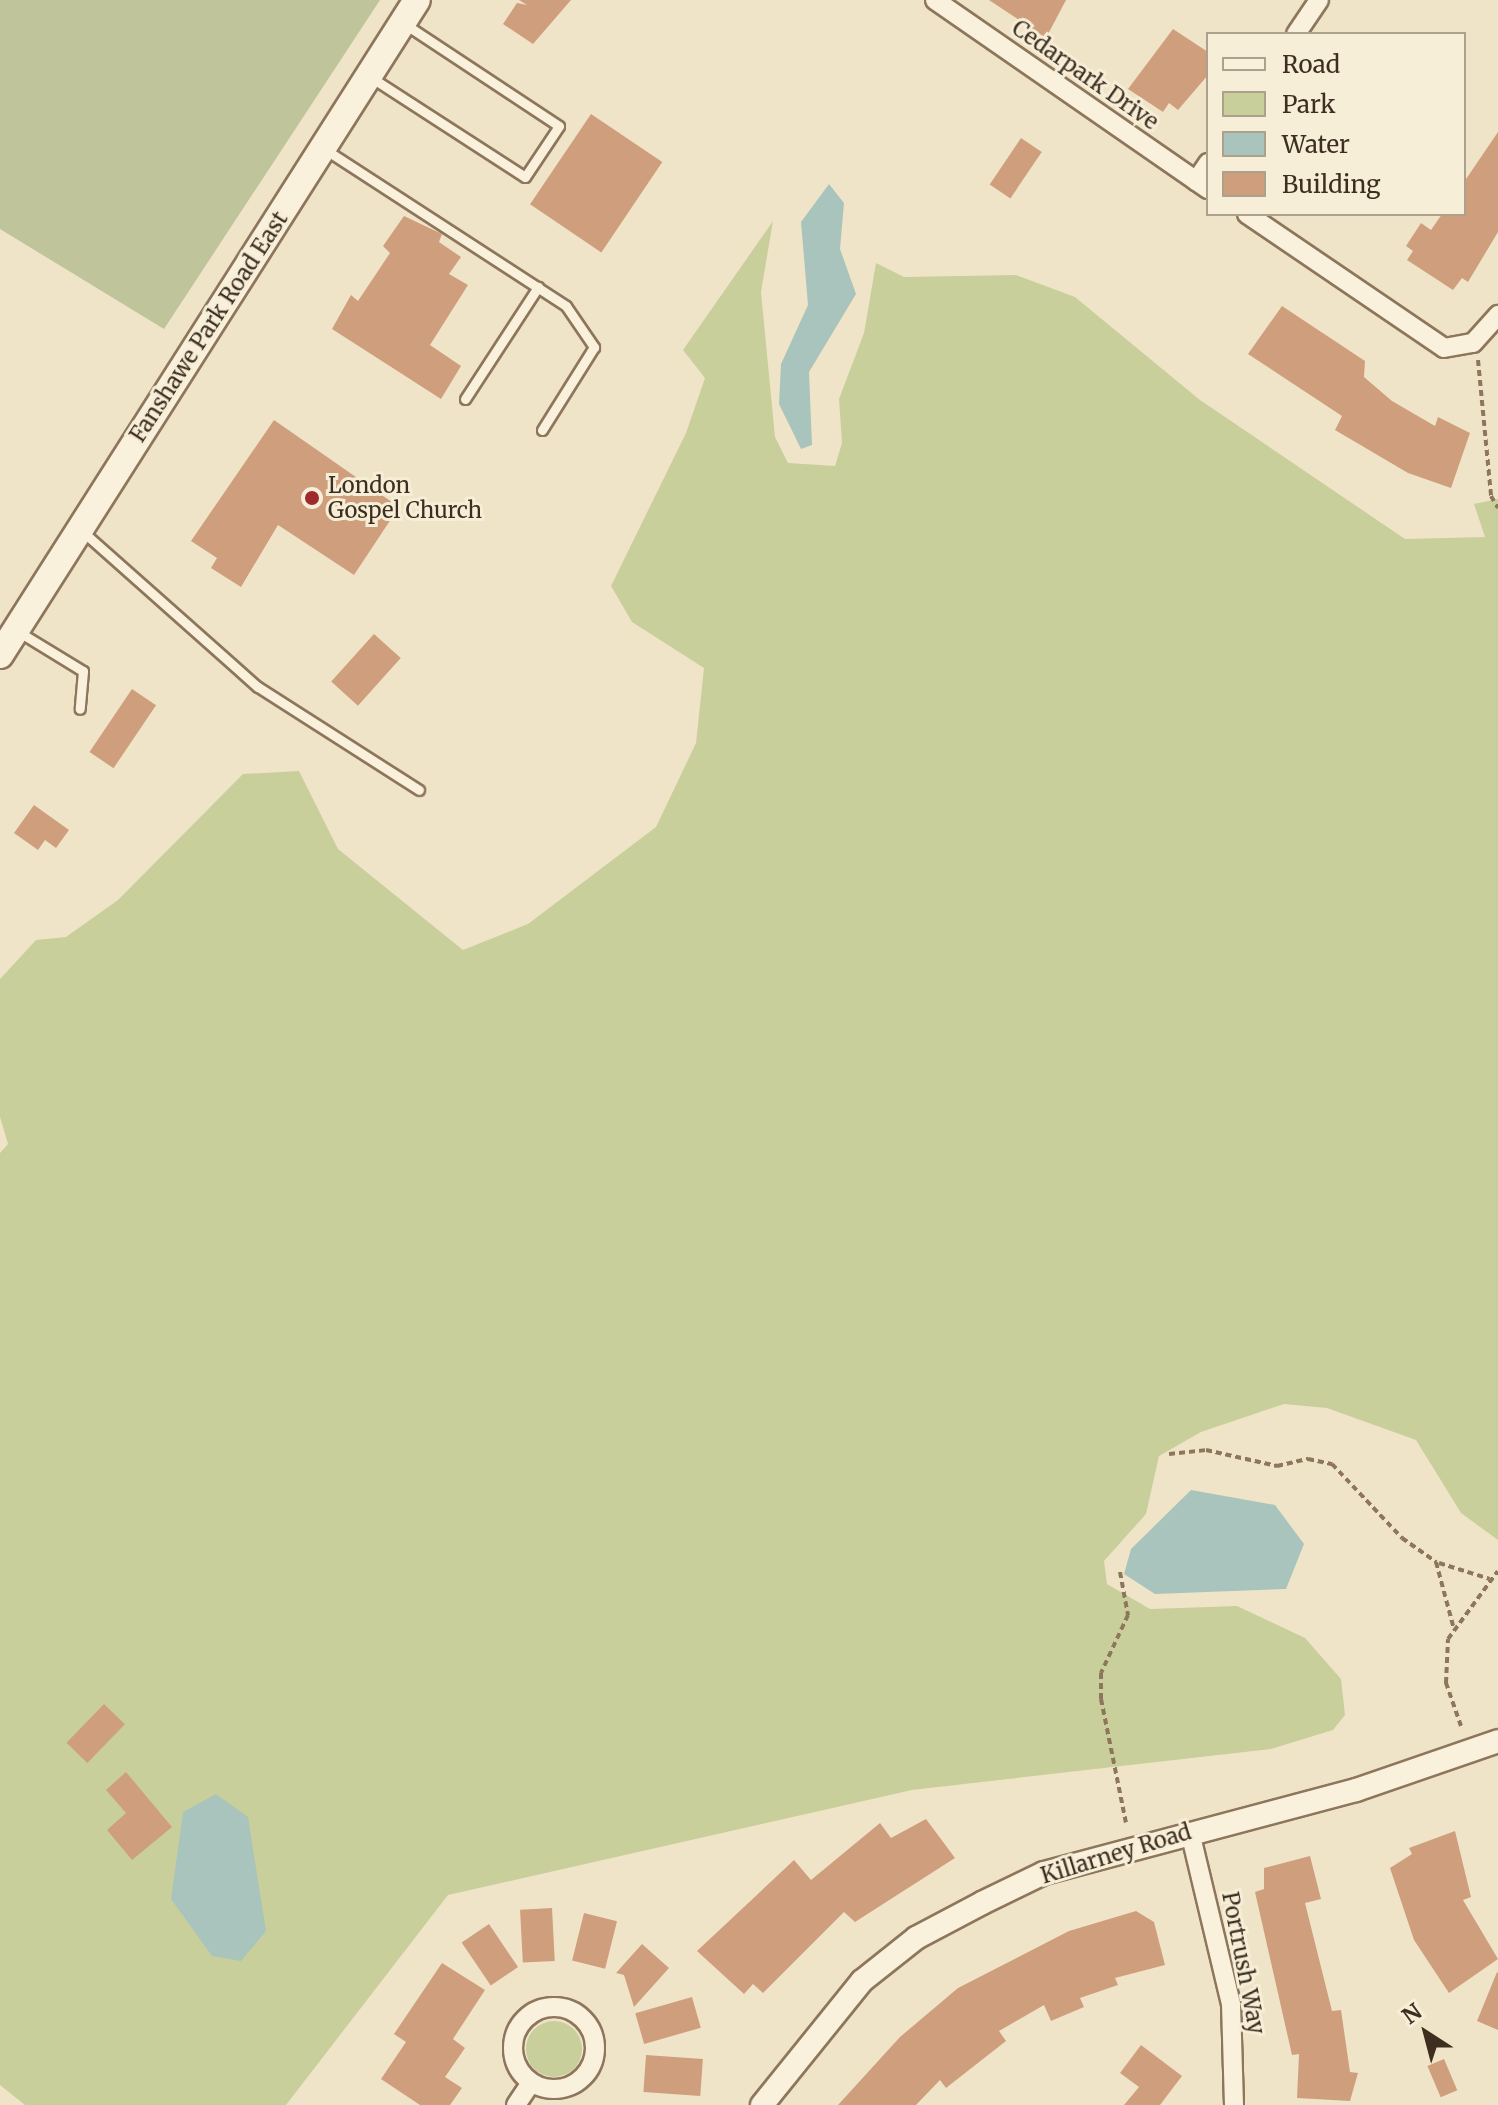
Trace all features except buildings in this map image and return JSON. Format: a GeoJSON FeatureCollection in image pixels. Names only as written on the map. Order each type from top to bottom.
{"type":"FeatureCollection","features":[{"type":"Feature","properties":{"kind":"main road","name":"Fanshawe Park Road East"},"geometry":{"type":"LineString","coordinates":[[0,655],[417,0]]}},
{"type":"Feature","properties":{"kind":"street","name":"Cedarpark Drive"},"geometry":{"type":"LineString","coordinates":[[935,0],[1202,185]]}},
{"type":"Feature","properties":{"kind":"street"},"geometry":{"type":"LineString","coordinates":[[1297,32],[1319,0]]}},
{"type":"Feature","properties":{"kind":"street"},"geometry":{"type":"LineString","coordinates":[[1250,216],[1444,348],[1473,343],[1498,315]]}},
{"type":"Feature","properties":{"kind":"street","name":"Killarney Road"},"geometry":{"type":"LineString","coordinates":[[762,2105],[862,1981],[916,1938],[1044,1873],[1356,1790],[1497,1744]]}},
{"type":"Feature","properties":{"kind":"street","name":"Portrush Way"},"geometry":{"type":"LineString","coordinates":[[1190,1832],[1231,2004],[1234,2105]]}},
{"type":"Feature","properties":{"kind":"street"},"geometry":{"type":"LineString","coordinates":[[544,2008],[570,2011],[590,2029],[590,2068],[570,2086],[531,2083],[515,2062],[515,2035],[544,2008]]}},
{"type":"Feature","properties":{"kind":"street"},"geometry":{"type":"LineString","coordinates":[[516,2105],[531,2083]]}},
{"type":"Feature","properties":{"kind":"lane"},"geometry":{"type":"LineString","coordinates":[[369,76],[525,177],[559,126],[403,23]]}},
{"type":"Feature","properties":{"kind":"lane"},"geometry":{"type":"LineString","coordinates":[[323,148],[566,306],[594,347],[542,430]]}},
{"type":"Feature","properties":{"kind":"lane"},"geometry":{"type":"LineString","coordinates":[[465,399],[538,287]]}},
{"type":"Feature","properties":{"kind":"lane"},"geometry":{"type":"LineString","coordinates":[[80,529],[108,546],[157,603],[213,641],[258,687],[419,790]]}},
{"type":"Feature","properties":{"kind":"lane"},"geometry":{"type":"LineString","coordinates":[[16,630],[83,671],[80,709]]}},
{"type":"Feature","properties":{"kind":"path"},"geometry":{"type":"LineString","coordinates":[[1473,343],[1498,508]]}},
{"type":"Feature","properties":{"kind":"path"},"geometry":{"type":"LineString","coordinates":[[1169,1454],[1206,1450],[1277,1466],[1308,1459],[1332,1464],[1402,1538],[1436,1562],[1490,1579]]}},
{"type":"Feature","properties":{"kind":"path"},"geometry":{"type":"LineString","coordinates":[[1436,1562],[1454,1629]]}},
{"type":"Feature","properties":{"kind":"path"},"geometry":{"type":"LineString","coordinates":[[1461,1726],[1445,1671],[1454,1629],[1498,1571]]}},
{"type":"Feature","properties":{"kind":"path"},"geometry":{"type":"LineString","coordinates":[[1120,1572],[1128,1615],[1101,1673],[1101,1699],[1126,1823]]}},
{"type":"Feature","properties":{"kind":"green space"},"geometry":{"type":"Polygon","coordinates":[[[0,0],[380,0],[164,329],[0,229],[0,0]]]}},
{"type":"Feature","properties":{"kind":"green space"},"geometry":{"type":"Polygon","coordinates":[[[773,221],[761,292],[775,437],[788,463],[835,466],[842,443],[839,399],[864,333],[876,263],[904,277],[1016,275],[1075,297],[1200,400],[1405,539],[1485,537],[1474,504],[1498,499],[1498,1540],[1461,1513],[1416,1440],[1327,1408],[1284,1404],[1201,1432],[1159,1456],[1146,1514],[1104,1561],[1107,1584],[1150,1609],[1237,1606],[1305,1638],[1341,1679],[1345,1715],[1333,1730],[1271,1749],[912,1790],[448,1895],[286,2105],[25,2105],[0,2085],[0,1153],[8,1144],[0,1117],[0,979],[36,940],[66,937],[118,900],[243,774],[299,771],[338,849],[463,950],[528,924],[656,827],[696,743],[704,668],[632,622],[611,586],[686,433],[705,378],[683,350],[773,221]]]}},
{"type":"Feature","properties":{"kind":"green space"},"geometry":{"type":"Polygon","coordinates":[[[554,2021],[574,2029],[582,2049],[574,2069],[554,2077],[534,2069],[526,2049],[534,2029],[554,2021]]]}},
{"type":"Feature","properties":{"kind":"water"},"geometry":{"type":"Polygon","coordinates":[[[829,184],[844,203],[840,249],[856,294],[809,372],[812,445],[801,449],[779,404],[781,364],[808,305],[801,222],[829,184]]]}},
{"type":"Feature","properties":{"kind":"water"},"geometry":{"type":"Polygon","coordinates":[[[1191,1490],[1275,1505],[1304,1544],[1286,1589],[1155,1594],[1124,1574],[1131,1549],[1191,1490]]]}},
{"type":"Feature","properties":{"kind":"water"},"geometry":{"type":"Polygon","coordinates":[[[216,1794],[248,1817],[266,1931],[241,1961],[212,1956],[171,1899],[183,1812],[216,1794]]]}},
{"type":"Feature","properties":{"kind":"place","name":"London Gospel Church"},"geometry":{"type":"Point","coordinates":[312,498]}}]}
